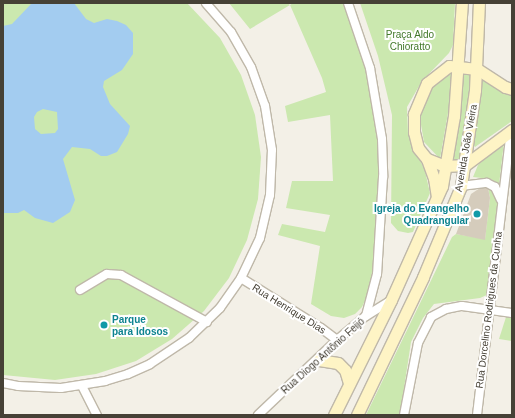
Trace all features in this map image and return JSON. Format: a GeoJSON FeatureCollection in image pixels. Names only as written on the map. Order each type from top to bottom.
{"type":"FeatureCollection","features":[{"type":"Feature","properties":{"kind":"main road","name":"Avenida João Vieira"},"geometry":{"type":"LineString","coordinates":[[334,415],[391,300],[437,198],[446,166],[459,66],[462,3]]}},
{"type":"Feature","properties":{"kind":"main road","name":"Avenida João Vieira"},"geometry":{"type":"LineString","coordinates":[[357,415],[423,276],[461,186],[477,69],[479,3]]}},
{"type":"Feature","properties":{"kind":"main road"},"geometry":{"type":"LineString","coordinates":[[437,198],[434,178],[427,159],[418,148],[414,132],[414,114],[427,83],[441,70],[459,66],[477,69],[505,87],[512,89]]}},
{"type":"Feature","properties":{"kind":"main road"},"geometry":{"type":"LineString","coordinates":[[446,166],[465,165],[512,131]]}},
{"type":"Feature","properties":{"kind":"main road","name":"Avenida João Vieira"},"geometry":{"type":"LineString","coordinates":[[427,159],[446,166]]}},
{"type":"Feature","properties":{"kind":"main road"},"geometry":{"type":"LineString","coordinates":[[319,360],[338,363],[345,370],[349,383]]}},
{"type":"Feature","properties":{"kind":"street"},"geometry":{"type":"LineString","coordinates":[[3,383],[39,388],[82,386],[113,378],[150,364],[170,352],[207,322],[241,278],[262,231],[270,194],[272,150],[265,106],[252,68],[231,32],[206,3]]}},
{"type":"Feature","properties":{"kind":"street"},"geometry":{"type":"LineString","coordinates":[[348,3],[370,68],[382,139],[383,177],[377,274],[366,316]]}},
{"type":"Feature","properties":{"kind":"street","name":"Rua Dorcelino Rodrigues da Cunha"},"geometry":{"type":"LineString","coordinates":[[477,415],[512,131]]}},
{"type":"Feature","properties":{"kind":"street"},"geometry":{"type":"LineString","coordinates":[[461,186],[487,183],[497,191],[502,204]]}},
{"type":"Feature","properties":{"kind":"street"},"geometry":{"type":"LineString","coordinates":[[80,290],[107,274],[121,275],[207,322]]}},
{"type":"Feature","properties":{"kind":"street","name":"Rua Henrique Dias"},"geometry":{"type":"LineString","coordinates":[[241,278],[321,328],[337,340]]}},
{"type":"Feature","properties":{"kind":"street","name":"Rua Diogo Antônio Feijó"},"geometry":{"type":"LineString","coordinates":[[258,415],[319,360],[337,340],[366,316],[391,300]]}},
{"type":"Feature","properties":{"kind":"street"},"geometry":{"type":"LineString","coordinates":[[404,415],[418,343],[425,325],[431,317],[446,309],[462,306],[512,313]]}},
{"type":"Feature","properties":{"kind":"street"},"geometry":{"type":"LineString","coordinates":[[82,386],[97,415]]}},
{"type":"Feature","properties":{"kind":"green space"},"geometry":{"type":"Polygon","coordinates":[[[3,3],[187,3],[220,38],[241,75],[255,115],[261,157],[258,199],[247,240],[229,278],[204,311],[172,339],[136,361],[96,374],[55,380],[3,375],[3,3]]]}},
{"type":"Feature","properties":{"kind":"green space"},"geometry":{"type":"Polygon","coordinates":[[[229,3],[287,3],[290,5],[250,29],[229,3]]]}},
{"type":"Feature","properties":{"kind":"green space"},"geometry":{"type":"Polygon","coordinates":[[[293,3],[343,3],[355,31],[370,78],[379,135],[379,187],[374,261],[368,294],[362,307],[355,314],[344,318],[331,316],[311,304],[320,246],[278,235],[282,224],[325,232],[330,215],[286,208],[292,181],[333,181],[330,115],[288,122],[285,106],[326,92],[322,78],[290,5],[293,3]]]}},
{"type":"Feature","properties":{"kind":"green space","name":"Praça Aldo Chioratto"},"geometry":{"type":"Polygon","coordinates":[[[360,3],[455,3],[453,45],[449,53],[422,81],[407,107],[408,133],[425,171],[430,193],[413,232],[408,233],[398,231],[391,223],[392,115],[378,56],[360,3]]]}},
{"type":"Feature","properties":{"kind":"green space"},"geometry":{"type":"Polygon","coordinates":[[[467,71],[471,72],[469,104],[460,161],[449,162],[462,73],[467,71]]]}},
{"type":"Feature","properties":{"kind":"green space"},"geometry":{"type":"Polygon","coordinates":[[[447,73],[455,73],[440,159],[424,142],[420,119],[425,98],[436,80],[447,73]]]}},
{"type":"Feature","properties":{"kind":"green space"},"geometry":{"type":"Polygon","coordinates":[[[483,76],[497,89],[512,94],[512,121],[475,147],[473,145],[480,78],[483,76]]]}},
{"type":"Feature","properties":{"kind":"green space"},"geometry":{"type":"Polygon","coordinates":[[[504,142],[499,185],[491,179],[473,177],[478,165],[504,142]]]}},
{"type":"Feature","properties":{"kind":"green space"},"geometry":{"type":"Polygon","coordinates":[[[493,187],[502,202],[489,294],[480,298],[434,304],[423,318],[411,342],[400,415],[366,415],[452,237],[456,234],[485,239],[490,198],[488,188],[493,187]]]}},
{"type":"Feature","properties":{"kind":"green space"},"geometry":{"type":"Polygon","coordinates":[[[512,314],[512,341],[499,339],[506,317],[512,314]]]}},
{"type":"Feature","properties":{"kind":"water"},"geometry":{"type":"Polygon","coordinates":[[[32,3],[74,3],[86,19],[94,23],[107,19],[117,21],[126,25],[133,33],[133,54],[122,70],[104,81],[103,87],[110,104],[130,126],[128,134],[117,152],[107,156],[101,156],[90,149],[72,147],[63,159],[75,200],[70,212],[53,223],[35,218],[24,210],[18,213],[3,213],[3,26],[12,24],[32,3]],[[43,109],[37,112],[34,117],[35,129],[41,134],[55,133],[58,129],[57,112],[43,109]]]}},
{"type":"Feature","properties":{"kind":"building","name":"Igreja do Evangelho Quadrangular"},"geometry":{"type":"Polygon","coordinates":[[[480,188],[488,188],[490,198],[485,240],[456,234],[471,194],[480,188]]]}},
{"type":"Feature","properties":{"kind":"place","name":"Igreja do Evangelho Quadrangular"},"geometry":{"type":"Point","coordinates":[477,214]}},
{"type":"Feature","properties":{"kind":"place","name":"Parque para Idosos"},"geometry":{"type":"Point","coordinates":[104,325]}}]}
